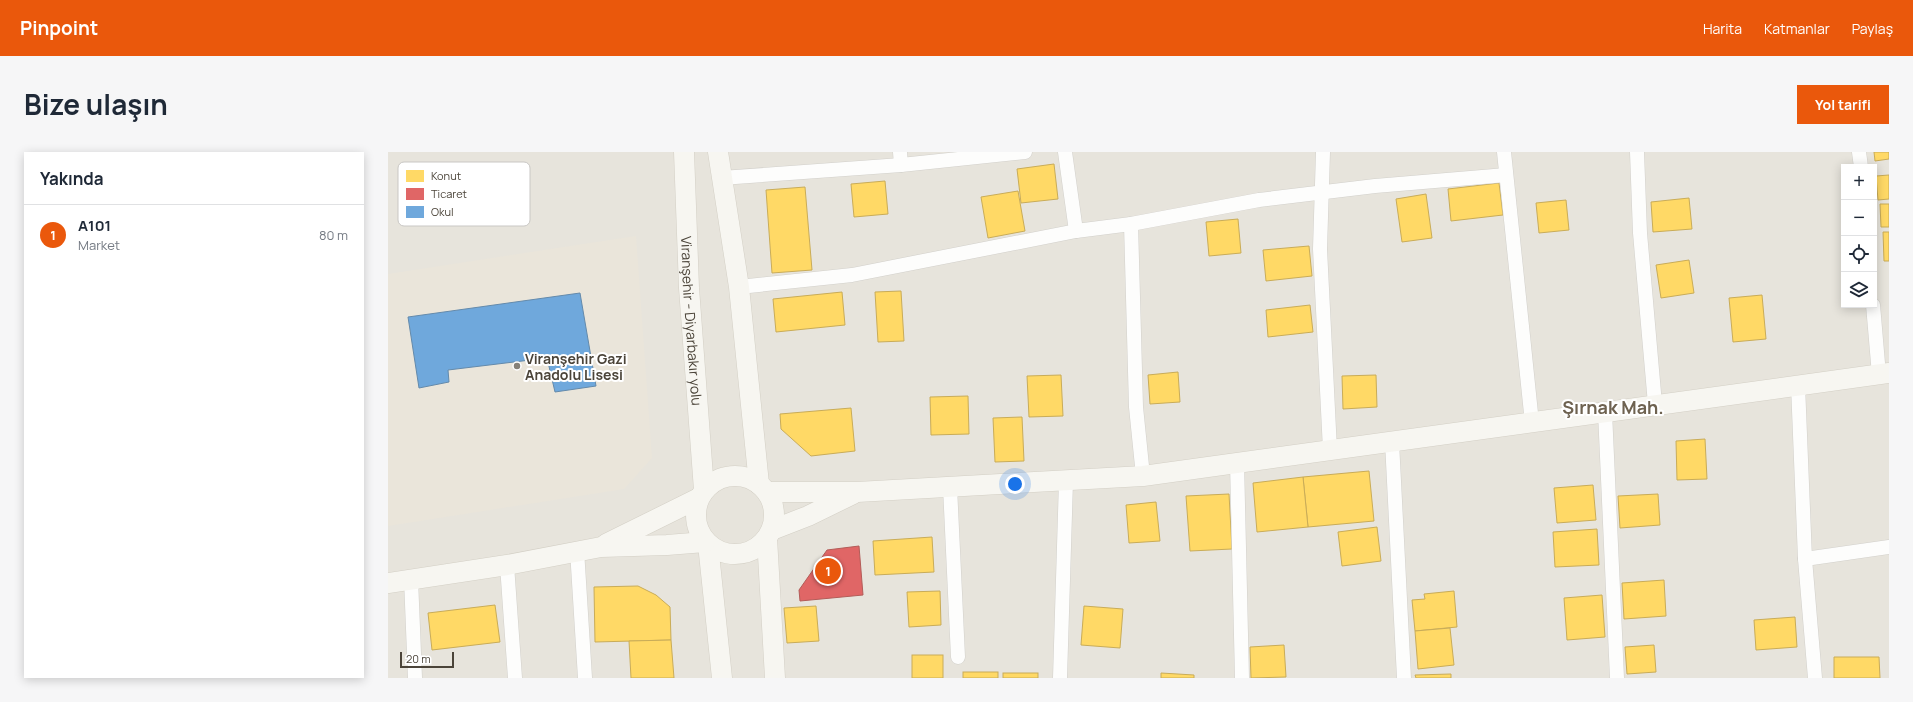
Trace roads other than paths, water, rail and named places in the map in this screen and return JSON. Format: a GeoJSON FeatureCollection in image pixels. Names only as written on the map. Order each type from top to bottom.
{"type":"FeatureCollection","features":[{"type":"Feature","properties":{"kind":"street","name":"Viranşehir - Diyarbakır yolu"},"geometry":{"type":"LineString","coordinates":[[684,152],[689,288],[701,494]]}},
{"type":"Feature","properties":{"kind":"street"},"geometry":{"type":"LineString","coordinates":[[718,152],[739,287],[763,488],[774,510],[769,534],[775,678]]}},
{"type":"Feature","properties":{"kind":"street"},"geometry":{"type":"LineString","coordinates":[[721,178],[901,158],[1024,152]]}},
{"type":"Feature","properties":{"kind":"street"},"geometry":{"type":"LineString","coordinates":[[1065,152],[1076,231]]}},
{"type":"Feature","properties":{"kind":"street"},"geometry":{"type":"LineString","coordinates":[[1322,152],[1320,249],[1330,450]]}},
{"type":"Feature","properties":{"kind":"street"},"geometry":{"type":"LineString","coordinates":[[1504,152],[1532,423]]}},
{"type":"Feature","properties":{"kind":"street"},"geometry":{"type":"LineString","coordinates":[[1637,152],[1640,232],[1655,404]]}},
{"type":"Feature","properties":{"kind":"street"},"geometry":{"type":"LineString","coordinates":[[1859,152],[1861,164]]}},
{"type":"Feature","properties":{"kind":"street"},"geometry":{"type":"LineString","coordinates":[[739,287],[852,275],[1076,231],[1131,224],[1259,200],[1322,192],[1506,176]]}},
{"type":"Feature","properties":{"kind":"street"},"geometry":{"type":"LineString","coordinates":[[1131,224],[1136,407],[1143,476]]}},
{"type":"Feature","properties":{"kind":"street"},"geometry":{"type":"LineString","coordinates":[[601,547],[701,494],[713,482],[724,477],[736,475],[749,478],[763,488],[857,492],[1143,476],[1532,423],[1655,404],[1884,374],[1873,308]]}},
{"type":"Feature","properties":{"kind":"street"},"geometry":{"type":"LineString","coordinates":[[1798,385],[1805,558],[1815,678]]}},
{"type":"Feature","properties":{"kind":"street"},"geometry":{"type":"LineString","coordinates":[[1605,412],[1617,678]]}},
{"type":"Feature","properties":{"kind":"street"},"geometry":{"type":"LineString","coordinates":[[1392,442],[1404,678]]}},
{"type":"Feature","properties":{"kind":"street"},"geometry":{"type":"LineString","coordinates":[[1237,462],[1242,678]]}},
{"type":"Feature","properties":{"kind":"street"},"geometry":{"type":"LineString","coordinates":[[1060,678],[1066,481]]}},
{"type":"Feature","properties":{"kind":"street"},"geometry":{"type":"LineString","coordinates":[[950,487],[958,657]]}},
{"type":"Feature","properties":{"kind":"street"},"geometry":{"type":"LineString","coordinates":[[701,494],[695,509],[695,521],[699,532],[706,543],[717,550],[727,554],[739,554],[749,552],[759,546],[769,534],[857,492]]}},
{"type":"Feature","properties":{"kind":"street"},"geometry":{"type":"LineString","coordinates":[[388,582],[507,565],[577,550],[601,547],[706,543]]}},
{"type":"Feature","properties":{"kind":"street"},"geometry":{"type":"LineString","coordinates":[[706,543],[722,678]]}},
{"type":"Feature","properties":{"kind":"street"},"geometry":{"type":"LineString","coordinates":[[1805,558],[1889,547]]}},
{"type":"Feature","properties":{"kind":"street"},"geometry":{"type":"LineString","coordinates":[[577,550],[585,678]]}},
{"type":"Feature","properties":{"kind":"street"},"geometry":{"type":"LineString","coordinates":[[507,565],[515,678]]}},
{"type":"Feature","properties":{"kind":"street"},"geometry":{"type":"LineString","coordinates":[[411,579],[415,678]]}},
{"type":"Feature","properties":{"kind":"place","name":"Viranşehir Gazi Anadolu Lisesi"},"geometry":{"type":"Point","coordinates":[517,366]}},
{"type":"Feature","properties":{"kind":"place","name":"A101"},"geometry":{"type":"Point","coordinates":[828,571]}},
{"type":"Feature","properties":{"kind":"district","name":"Şırnak Mah."},"geometry":{"type":"Point","coordinates":[1613,407]}}]}
